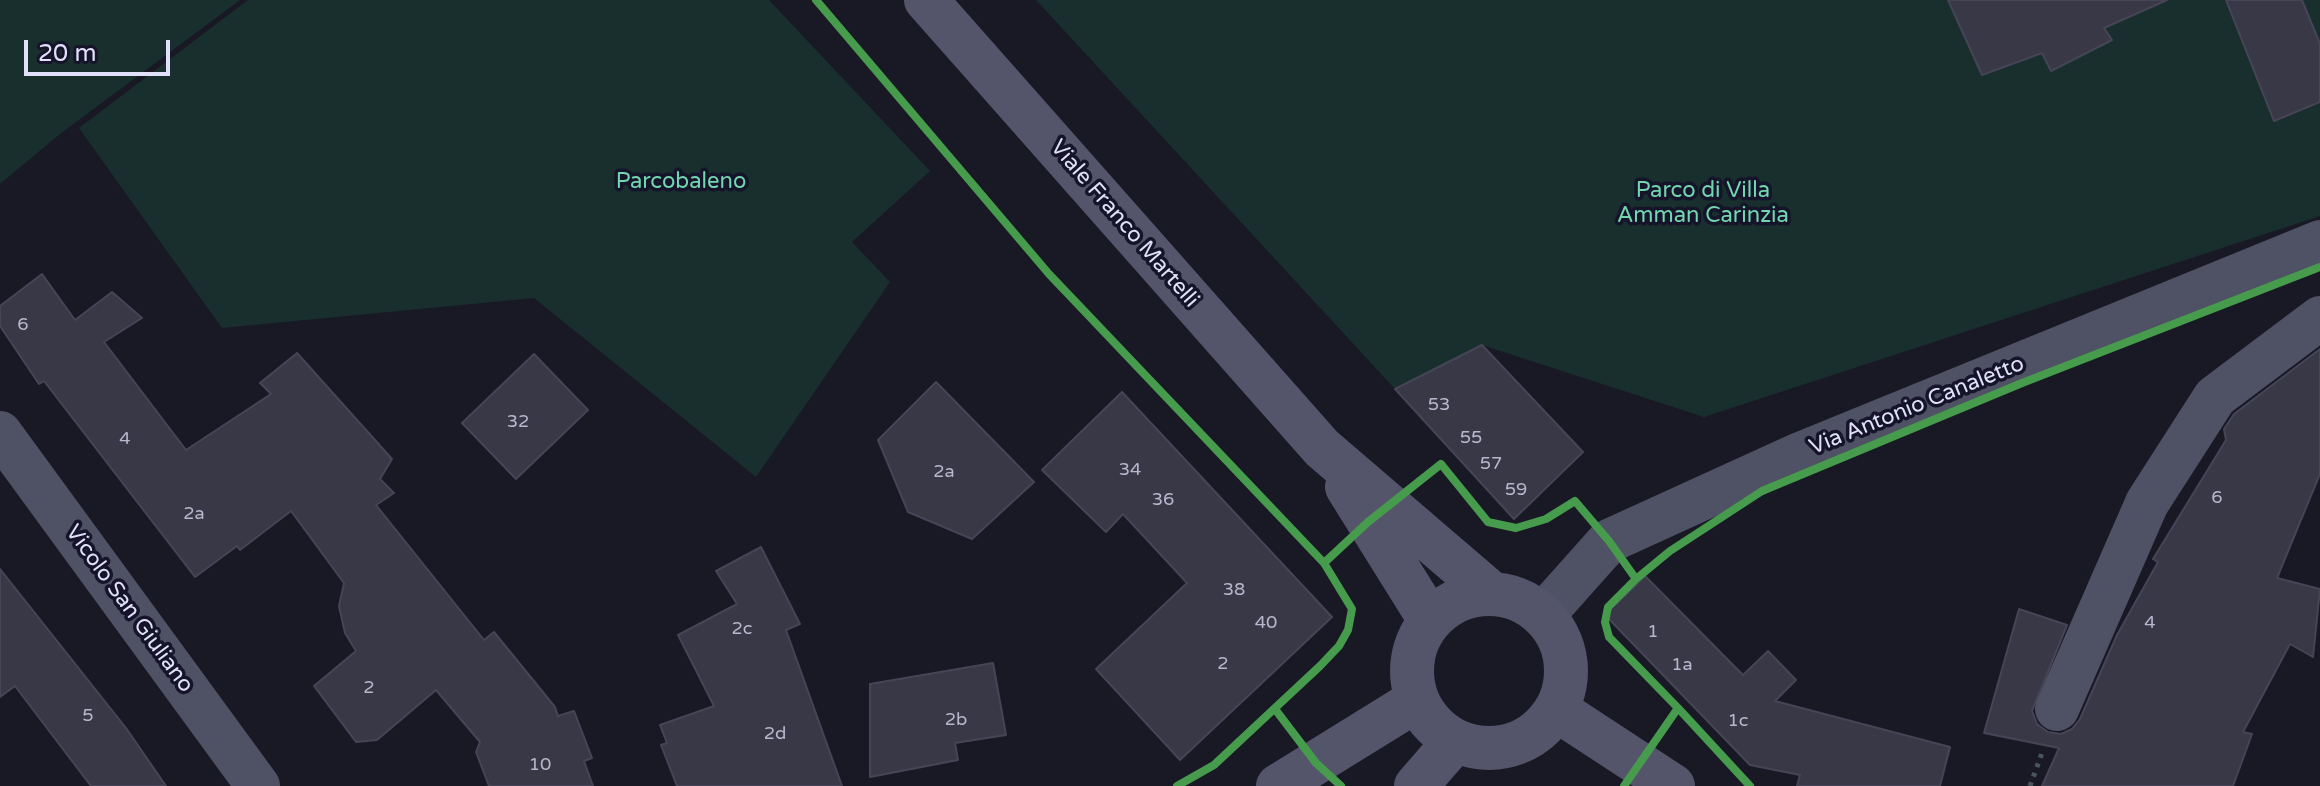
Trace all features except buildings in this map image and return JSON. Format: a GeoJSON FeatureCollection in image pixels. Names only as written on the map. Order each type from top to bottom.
{"type":"FeatureCollection","features":[{"type":"Feature","properties":{"kind":"main road","name":"Viale Franco Martelli"},"geometry":{"type":"LineString","coordinates":[[926,0],[1322,448],[1491,593]]}},
{"type":"Feature","properties":{"kind":"main road","name":"Viale Franco Martelli"},"geometry":{"type":"LineString","coordinates":[[1322,448],[1430,620]]}},
{"type":"Feature","properties":{"kind":"main road"},"geometry":{"type":"LineString","coordinates":[[1491,593],[1522,601],[1543,615],[1558,636],[1566,658],[1564,690],[1557,710],[1538,731],[1517,743],[1491,748],[1455,741],[1436,728],[1417,700],[1411,673],[1413,653],[1430,620],[1457,601],[1491,593]]}},
{"type":"Feature","properties":{"kind":"main road"},"geometry":{"type":"LineString","coordinates":[[1278,786],[1417,700]]}},
{"type":"Feature","properties":{"kind":"main road"},"geometry":{"type":"LineString","coordinates":[[1557,710],[1673,786]]}},
{"type":"Feature","properties":{"kind":"main road"},"geometry":{"type":"LineString","coordinates":[[1416,786],[1455,741]]}},
{"type":"Feature","properties":{"kind":"street","name":"Via Antonio Canaletto"},"geometry":{"type":"LineString","coordinates":[[1543,615],[1609,541],[1800,454],[2320,242]]}},
{"type":"Feature","properties":{"kind":"street"},"geometry":{"type":"LineString","coordinates":[[2057,709],[2147,503],[2215,397],[2320,318]]}},
{"type":"Feature","properties":{"kind":"street","name":"Vicolo San Giuliano"},"geometry":{"type":"LineString","coordinates":[[0,433],[258,786]]}},
{"type":"Feature","properties":{"kind":"green space"},"geometry":{"type":"Polygon","coordinates":[[[0,0],[240,0],[60,134],[0,184],[0,0]]]}},
{"type":"Feature","properties":{"kind":"green space","name":"Parcobaleno"},"geometry":{"type":"Polygon","coordinates":[[[248,0],[769,0],[930,171],[852,242],[890,282],[756,477],[534,298],[222,328],[79,128],[248,0]]]}},
{"type":"Feature","properties":{"kind":"green space","name":"Parco di Villa Amman Carinzia"},"geometry":{"type":"Polygon","coordinates":[[[1036,0],[2320,0],[2320,216],[1704,417],[1482,345],[1395,389],[1036,0]]]}},
{"type":"Feature","properties":{"kind":"cycle path"},"geometry":{"type":"LineString","coordinates":[[816,0],[1049,274],[1324,563],[1352,609],[1348,630],[1339,646],[1320,666],[1214,765],[1177,786]]}},
{"type":"Feature","properties":{"kind":"cycle path"},"geometry":{"type":"LineString","coordinates":[[1636,579],[1670,551],[1762,491],[2022,383],[2320,267]]}},
{"type":"Feature","properties":{"kind":"cycle path"},"geometry":{"type":"LineString","coordinates":[[1324,563],[1368,522],[1441,464],[1488,522],[1516,528],[1546,519],[1575,501],[1636,579],[1608,607],[1605,622],[1609,637],[1678,708],[1624,786]]}},
{"type":"Feature","properties":{"kind":"cycle path"},"geometry":{"type":"LineString","coordinates":[[1678,708],[1750,786]]}},
{"type":"Feature","properties":{"kind":"cycle path"},"geometry":{"type":"LineString","coordinates":[[1275,709],[1316,763],[1341,786]]}}]}
